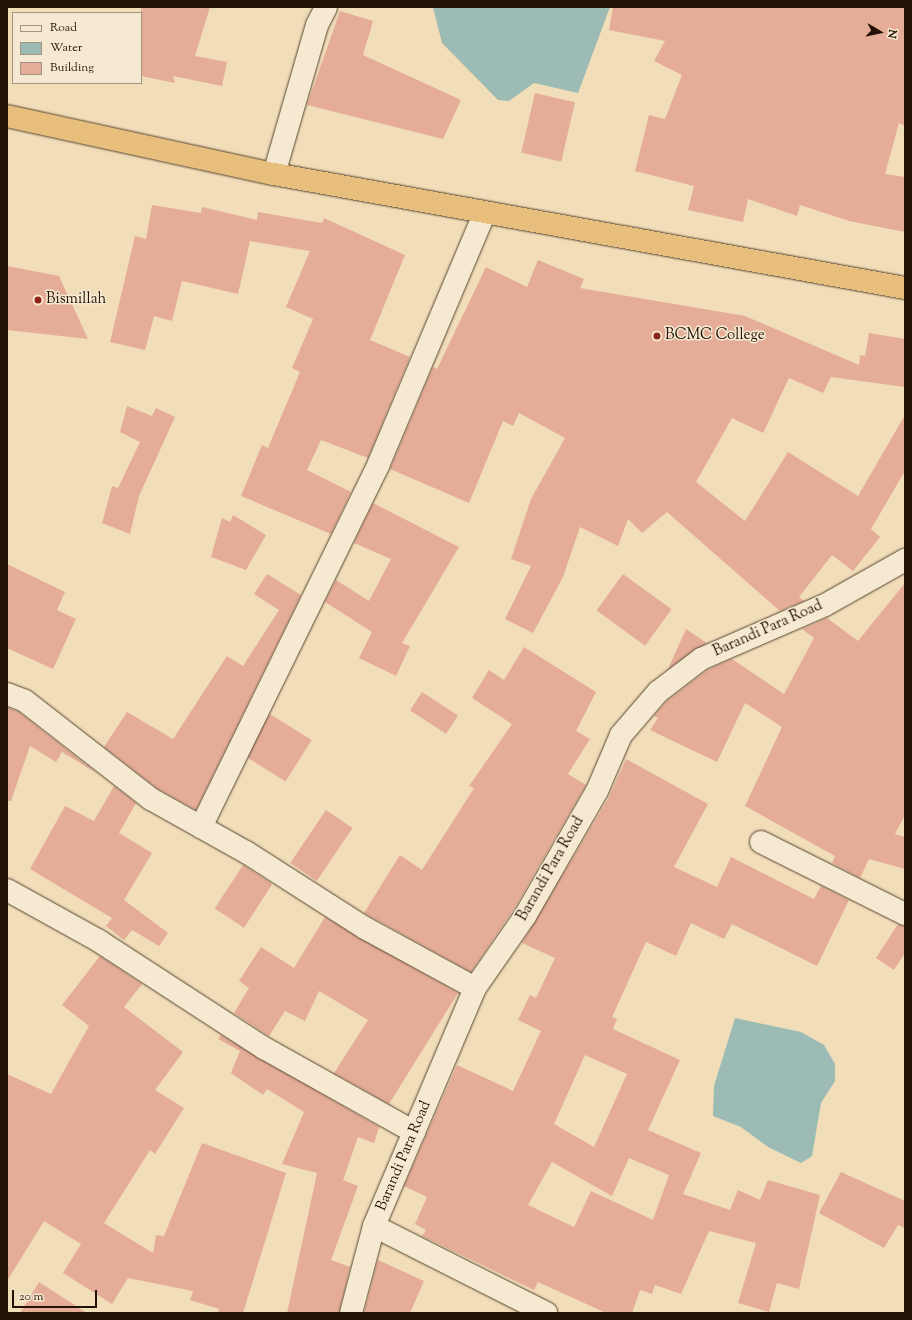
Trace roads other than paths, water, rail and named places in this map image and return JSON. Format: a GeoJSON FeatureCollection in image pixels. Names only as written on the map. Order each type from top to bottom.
{"type":"FeatureCollection","features":[{"type":"Feature","properties":{"kind":"highway"},"geometry":{"type":"LineString","coordinates":[[7,116],[107,139],[274,174],[905,288]]}},
{"type":"Feature","properties":{"kind":"highway"},"geometry":{"type":"LineString","coordinates":[[7,130],[107,139]]}},
{"type":"Feature","properties":{"kind":"street"},"geometry":{"type":"LineString","coordinates":[[274,174],[317,25],[326,7]]}},
{"type":"Feature","properties":{"kind":"street"},"geometry":{"type":"LineString","coordinates":[[201,827],[379,463],[485,212]]}},
{"type":"Feature","properties":{"kind":"street","name":"Barandi Para Road"},"geometry":{"type":"LineString","coordinates":[[351,1313],[374,1226],[475,988],[529,909],[597,791],[621,735],[658,692],[701,659],[825,605],[905,560]]}},
{"type":"Feature","properties":{"kind":"street"},"geometry":{"type":"LineString","coordinates":[[7,694],[25,701],[151,799],[201,827],[365,928],[475,988]]}},
{"type":"Feature","properties":{"kind":"street"},"geometry":{"type":"LineString","coordinates":[[761,842],[905,914]]}},
{"type":"Feature","properties":{"kind":"street"},"geometry":{"type":"LineString","coordinates":[[7,890],[98,941],[264,1048],[414,1132]]}},
{"type":"Feature","properties":{"kind":"street"},"geometry":{"type":"LineString","coordinates":[[374,1226],[546,1313]]}},
{"type":"Feature","properties":{"kind":"water"},"geometry":{"type":"Polygon","coordinates":[[[433,7],[610,7],[578,93],[534,83],[509,101],[498,100],[442,43],[433,7]]]}},
{"type":"Feature","properties":{"kind":"water"},"geometry":{"type":"Polygon","coordinates":[[[735,1018],[801,1032],[824,1045],[835,1064],[835,1081],[821,1103],[812,1156],[801,1163],[768,1147],[741,1127],[713,1116],[714,1086],[735,1018]]]}},
{"type":"Feature","properties":{"kind":"place","name":"Bismillah"},"geometry":{"type":"Point","coordinates":[38,300]}},
{"type":"Feature","properties":{"kind":"place","name":"BCMC College"},"geometry":{"type":"Point","coordinates":[657,336]}}]}
